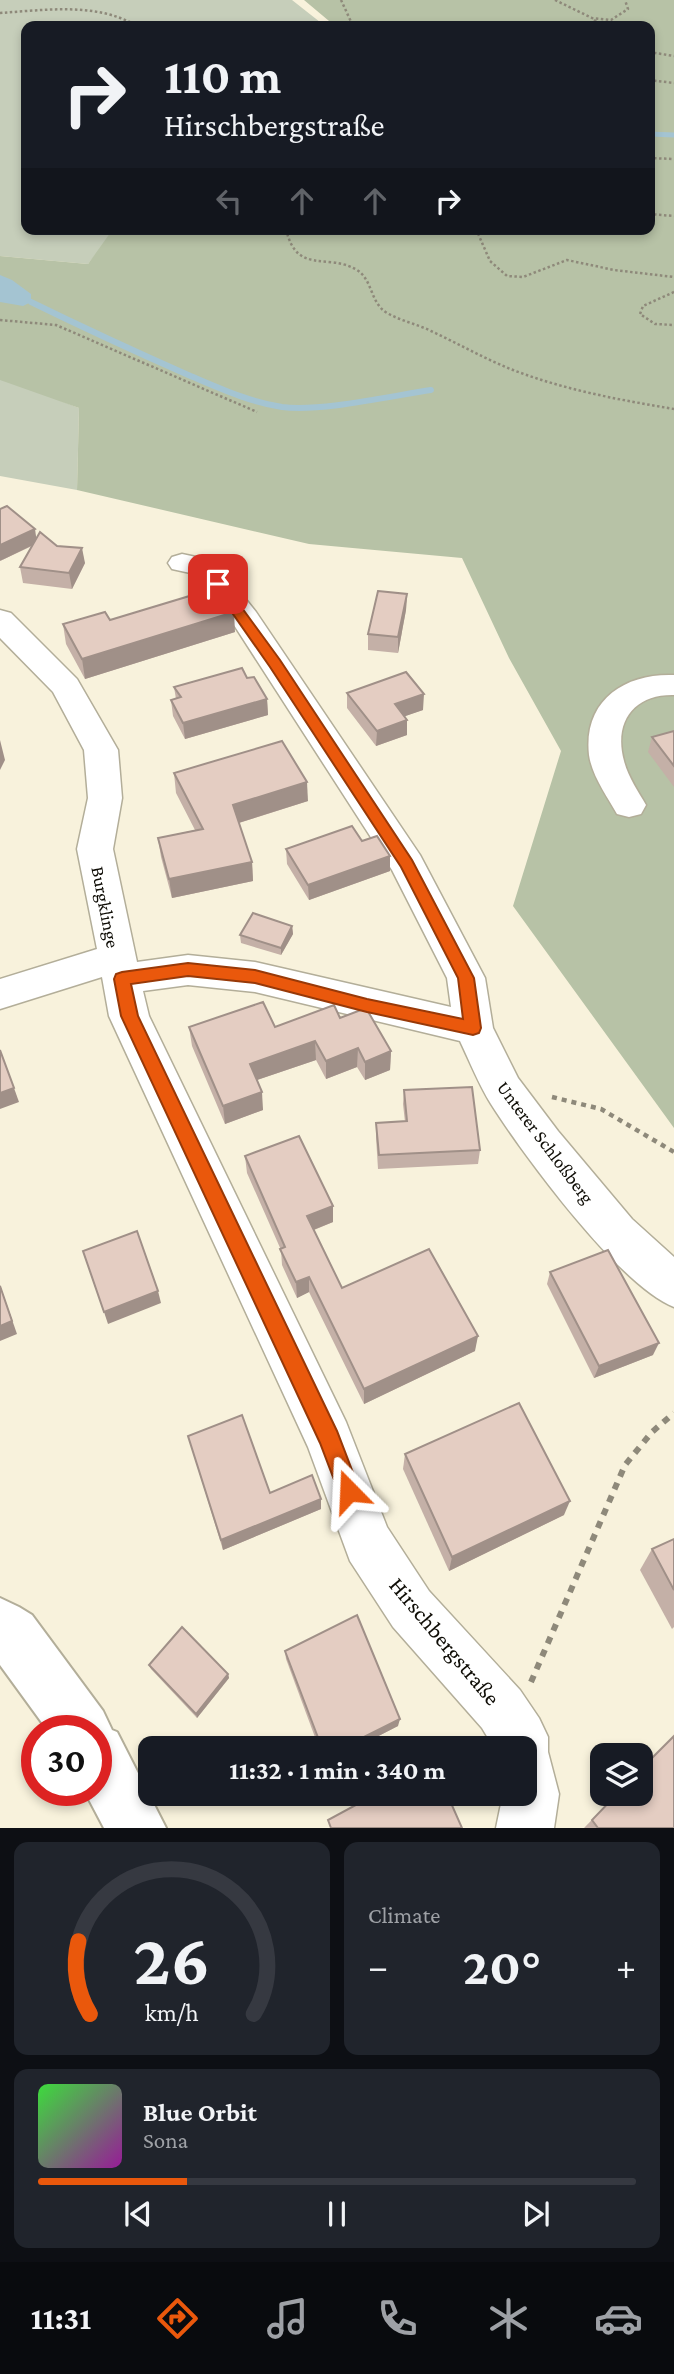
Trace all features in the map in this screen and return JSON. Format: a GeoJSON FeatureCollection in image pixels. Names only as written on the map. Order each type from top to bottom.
{"type":"FeatureCollection","features":[{"type":"Feature","properties":{"kind":"main road"},"geometry":{"type":"LineString","coordinates":[[0,1626],[12,1635],[71,1715]]}},
{"type":"Feature","properties":{"kind":"main road"},"geometry":{"type":"LineString","coordinates":[[112,1783],[136,1828]]}},
{"type":"Feature","properties":{"kind":"street","name":"Unterer Schloßberg"},"geometry":{"type":"LineString","coordinates":[[181,563],[205,567],[245,619],[407,864],[466,978],[473,1028],[504,1090],[543,1144],[616,1233],[674,1286]]}},
{"type":"Feature","properties":{"kind":"street","name":"Burgklinge"},"geometry":{"type":"LineString","coordinates":[[0,620],[66,685],[101,750],[105,798],[95,849],[119,968]]}},
{"type":"Feature","properties":{"kind":"street"},"geometry":{"type":"LineString","coordinates":[[629,805],[613,776],[605,753],[608,726],[615,706],[629,691],[657,683],[674,685]]}},
{"type":"Feature","properties":{"kind":"street"},"geometry":{"type":"LineString","coordinates":[[0,994],[119,968],[188,970],[255,976],[345,1000],[473,1028]]}},
{"type":"Feature","properties":{"kind":"street","name":"Hirschbergstraße"},"geometry":{"type":"LineString","coordinates":[[119,968],[130,1016],[329,1439],[368,1543],[411,1609],[500,1709],[519,1736]]}},
{"type":"Feature","properties":{"kind":"street"},"geometry":{"type":"LineString","coordinates":[[525,1828],[529,1806]]}},
{"type":"Feature","properties":{"kind":"path"},"geometry":{"type":"LineString","coordinates":[[341,0],[345,4],[346,15],[353,21]]}},
{"type":"Feature","properties":{"kind":"path"},"geometry":{"type":"LineString","coordinates":[[555,0],[596,21]]}},
{"type":"Feature","properties":{"kind":"path"},"geometry":{"type":"LineString","coordinates":[[593,19],[620,17],[628,9],[625,0]]}},
{"type":"Feature","properties":{"kind":"path"},"geometry":{"type":"LineString","coordinates":[[0,13],[38,10],[103,13],[120,16],[128,21]]}},
{"type":"Feature","properties":{"kind":"path"},"geometry":{"type":"LineString","coordinates":[[655,53],[674,55]]}},
{"type":"Feature","properties":{"kind":"path"},"geometry":{"type":"LineString","coordinates":[[655,81],[674,83]]}},
{"type":"Feature","properties":{"kind":"path"},"geometry":{"type":"LineString","coordinates":[[655,158],[674,159]]}},
{"type":"Feature","properties":{"kind":"path"},"geometry":{"type":"LineString","coordinates":[[655,215],[674,216]]}},
{"type":"Feature","properties":{"kind":"path"},"geometry":{"type":"LineString","coordinates":[[287,235],[298,254],[314,263],[356,269],[364,276],[373,299],[383,311],[435,333],[461,348],[522,374],[605,398],[674,410]]}},
{"type":"Feature","properties":{"kind":"path"},"geometry":{"type":"LineString","coordinates":[[478,235],[485,255],[497,270],[517,278],[528,278],[557,262],[568,260],[631,273],[674,277]]}},
{"type":"Feature","properties":{"kind":"path"},"geometry":{"type":"LineString","coordinates":[[674,292],[643,306],[639,314],[655,324],[674,325]]}},
{"type":"Feature","properties":{"kind":"path"},"geometry":{"type":"LineString","coordinates":[[0,320],[56,325],[96,340],[257,412]]}},
{"type":"Feature","properties":{"kind":"path"},"geometry":{"type":"LineString","coordinates":[[504,1090],[563,1098],[601,1109],[674,1152]]}},
{"type":"Feature","properties":{"kind":"path"},"geometry":{"type":"LineString","coordinates":[[533,1694],[531,1683],[625,1465],[652,1432],[674,1413]]}},
{"type":"Feature","properties":{"kind":"green space"},"geometry":{"type":"Polygon","coordinates":[[[0,0],[292,0],[319,21],[21,21],[21,235],[111,235],[88,264],[0,256],[0,0]]]}},
{"type":"Feature","properties":{"kind":"green space"},"geometry":{"type":"Polygon","coordinates":[[[304,0],[674,0],[674,1128],[513,906],[561,751],[509,658],[462,558],[309,544],[77,490],[79,408],[0,380],[0,256],[88,264],[109,235],[655,235],[655,21],[329,21],[304,0]]]}},
{"type":"Feature","properties":{"kind":"green space"},"geometry":{"type":"Polygon","coordinates":[[[0,377],[79,408],[77,490],[0,476],[0,377]]]}},
{"type":"Feature","properties":{"kind":"water"},"geometry":{"type":"Polygon","coordinates":[[[0,275],[31,294],[31,302],[23,306],[0,302],[0,275]]]}},
{"type":"Feature","properties":{"kind":"building"},"geometry":{"type":"Polygon","coordinates":[[[7,506],[35,529],[0,545],[0,509],[7,506]]]}},
{"type":"Feature","properties":{"kind":"building"},"geometry":{"type":"Polygon","coordinates":[[[40,532],[57,546],[82,548],[69,573],[20,567],[40,532]]]}},
{"type":"Feature","properties":{"kind":"building"},"geometry":{"type":"Polygon","coordinates":[[[216,588],[234,612],[82,659],[63,624],[105,612],[110,620],[216,588]]]}},
{"type":"Feature","properties":{"kind":"building"},"geometry":{"type":"Polygon","coordinates":[[[378,591],[407,594],[398,637],[368,634],[378,591]]]}},
{"type":"Feature","properties":{"kind":"building"},"geometry":{"type":"Polygon","coordinates":[[[242,668],[247,678],[254,677],[267,699],[183,723],[171,700],[181,697],[174,687],[242,668]]]}},
{"type":"Feature","properties":{"kind":"building"},"geometry":{"type":"Polygon","coordinates":[[[406,672],[424,694],[395,704],[407,720],[377,731],[347,693],[406,672]]]}},
{"type":"Feature","properties":{"kind":"building"},"geometry":{"type":"Polygon","coordinates":[[[674,731],[674,766],[652,737],[674,731]]]}},
{"type":"Feature","properties":{"kind":"building"},"geometry":{"type":"Polygon","coordinates":[[[282,741],[307,782],[233,805],[252,862],[169,879],[158,838],[203,829],[174,773],[282,741]]]}},
{"type":"Feature","properties":{"kind":"building"},"geometry":{"type":"Polygon","coordinates":[[[352,826],[362,841],[377,836],[390,856],[308,885],[286,849],[352,826]]]}},
{"type":"Feature","properties":{"kind":"building"},"geometry":{"type":"Polygon","coordinates":[[[253,913],[292,926],[281,948],[240,935],[253,913]]]}},
{"type":"Feature","properties":{"kind":"building"},"geometry":{"type":"Polygon","coordinates":[[[263,1002],[275,1027],[334,1005],[340,1018],[366,1008],[391,1051],[365,1062],[358,1048],[326,1061],[315,1041],[250,1064],[262,1092],[223,1106],[189,1027],[263,1002]]]}},
{"type":"Feature","properties":{"kind":"building"},"geometry":{"type":"Polygon","coordinates":[[[0,1050],[14,1088],[0,1093],[0,1050]]]}},
{"type":"Feature","properties":{"kind":"building"},"geometry":{"type":"Polygon","coordinates":[[[472,1087],[480,1150],[379,1155],[376,1123],[407,1121],[404,1090],[472,1087]]]}},
{"type":"Feature","properties":{"kind":"building"},"geometry":{"type":"Polygon","coordinates":[[[299,1136],[333,1206],[307,1216],[342,1288],[429,1249],[478,1336],[364,1389],[309,1277],[296,1282],[280,1249],[285,1247],[245,1156],[299,1136]]]}},
{"type":"Feature","properties":{"kind":"building"},"geometry":{"type":"Polygon","coordinates":[[[137,1231],[158,1291],[104,1312],[83,1251],[137,1231]]]}},
{"type":"Feature","properties":{"kind":"building"},"geometry":{"type":"Polygon","coordinates":[[[608,1250],[659,1343],[599,1366],[550,1272],[608,1250]]]}},
{"type":"Feature","properties":{"kind":"building"},"geometry":{"type":"Polygon","coordinates":[[[0,1286],[12,1321],[0,1326],[0,1286]]]}},
{"type":"Feature","properties":{"kind":"building"},"geometry":{"type":"Polygon","coordinates":[[[519,1403],[570,1501],[452,1557],[405,1454],[519,1403]]]}},
{"type":"Feature","properties":{"kind":"building"},"geometry":{"type":"Polygon","coordinates":[[[242,1415],[270,1493],[312,1475],[321,1499],[221,1540],[188,1436],[242,1415]]]}},
{"type":"Feature","properties":{"kind":"building"},"geometry":{"type":"Polygon","coordinates":[[[674,1539],[674,1590],[652,1549],[674,1539]]]}},
{"type":"Feature","properties":{"kind":"building"},"geometry":{"type":"Polygon","coordinates":[[[357,1615],[400,1719],[366,1736],[317,1736],[285,1651],[357,1615]]]}},
{"type":"Feature","properties":{"kind":"building"},"geometry":{"type":"Polygon","coordinates":[[[182,1627],[228,1674],[196,1714],[149,1665],[182,1627]]]}},
{"type":"Feature","properties":{"kind":"building"},"geometry":{"type":"Polygon","coordinates":[[[674,1736],[674,1828],[598,1828],[592,1820],[605,1806],[653,1806],[653,1757],[674,1736]]]}},
{"type":"Feature","properties":{"kind":"building"},"geometry":{"type":"Polygon","coordinates":[[[354,1806],[452,1806],[462,1828],[331,1828],[328,1820],[354,1806]]]}},
{"type":"Feature","properties":{"kind":"waterway"},"geometry":{"type":"LineString","coordinates":[[655,134],[674,135]]}},
{"type":"Feature","properties":{"kind":"waterway"},"geometry":{"type":"LineString","coordinates":[[31,302],[186,374],[233,394],[270,405],[316,407],[431,390]]}},
{"type":"Feature","properties":{"kind":"route"},"geometry":{"type":"LineString","coordinates":[[218,584],[275,663],[407,864],[466,978],[473,1028],[432,1021],[255,976],[188,970],[122,979],[130,1016],[329,1439],[349,1491]]}}]}
